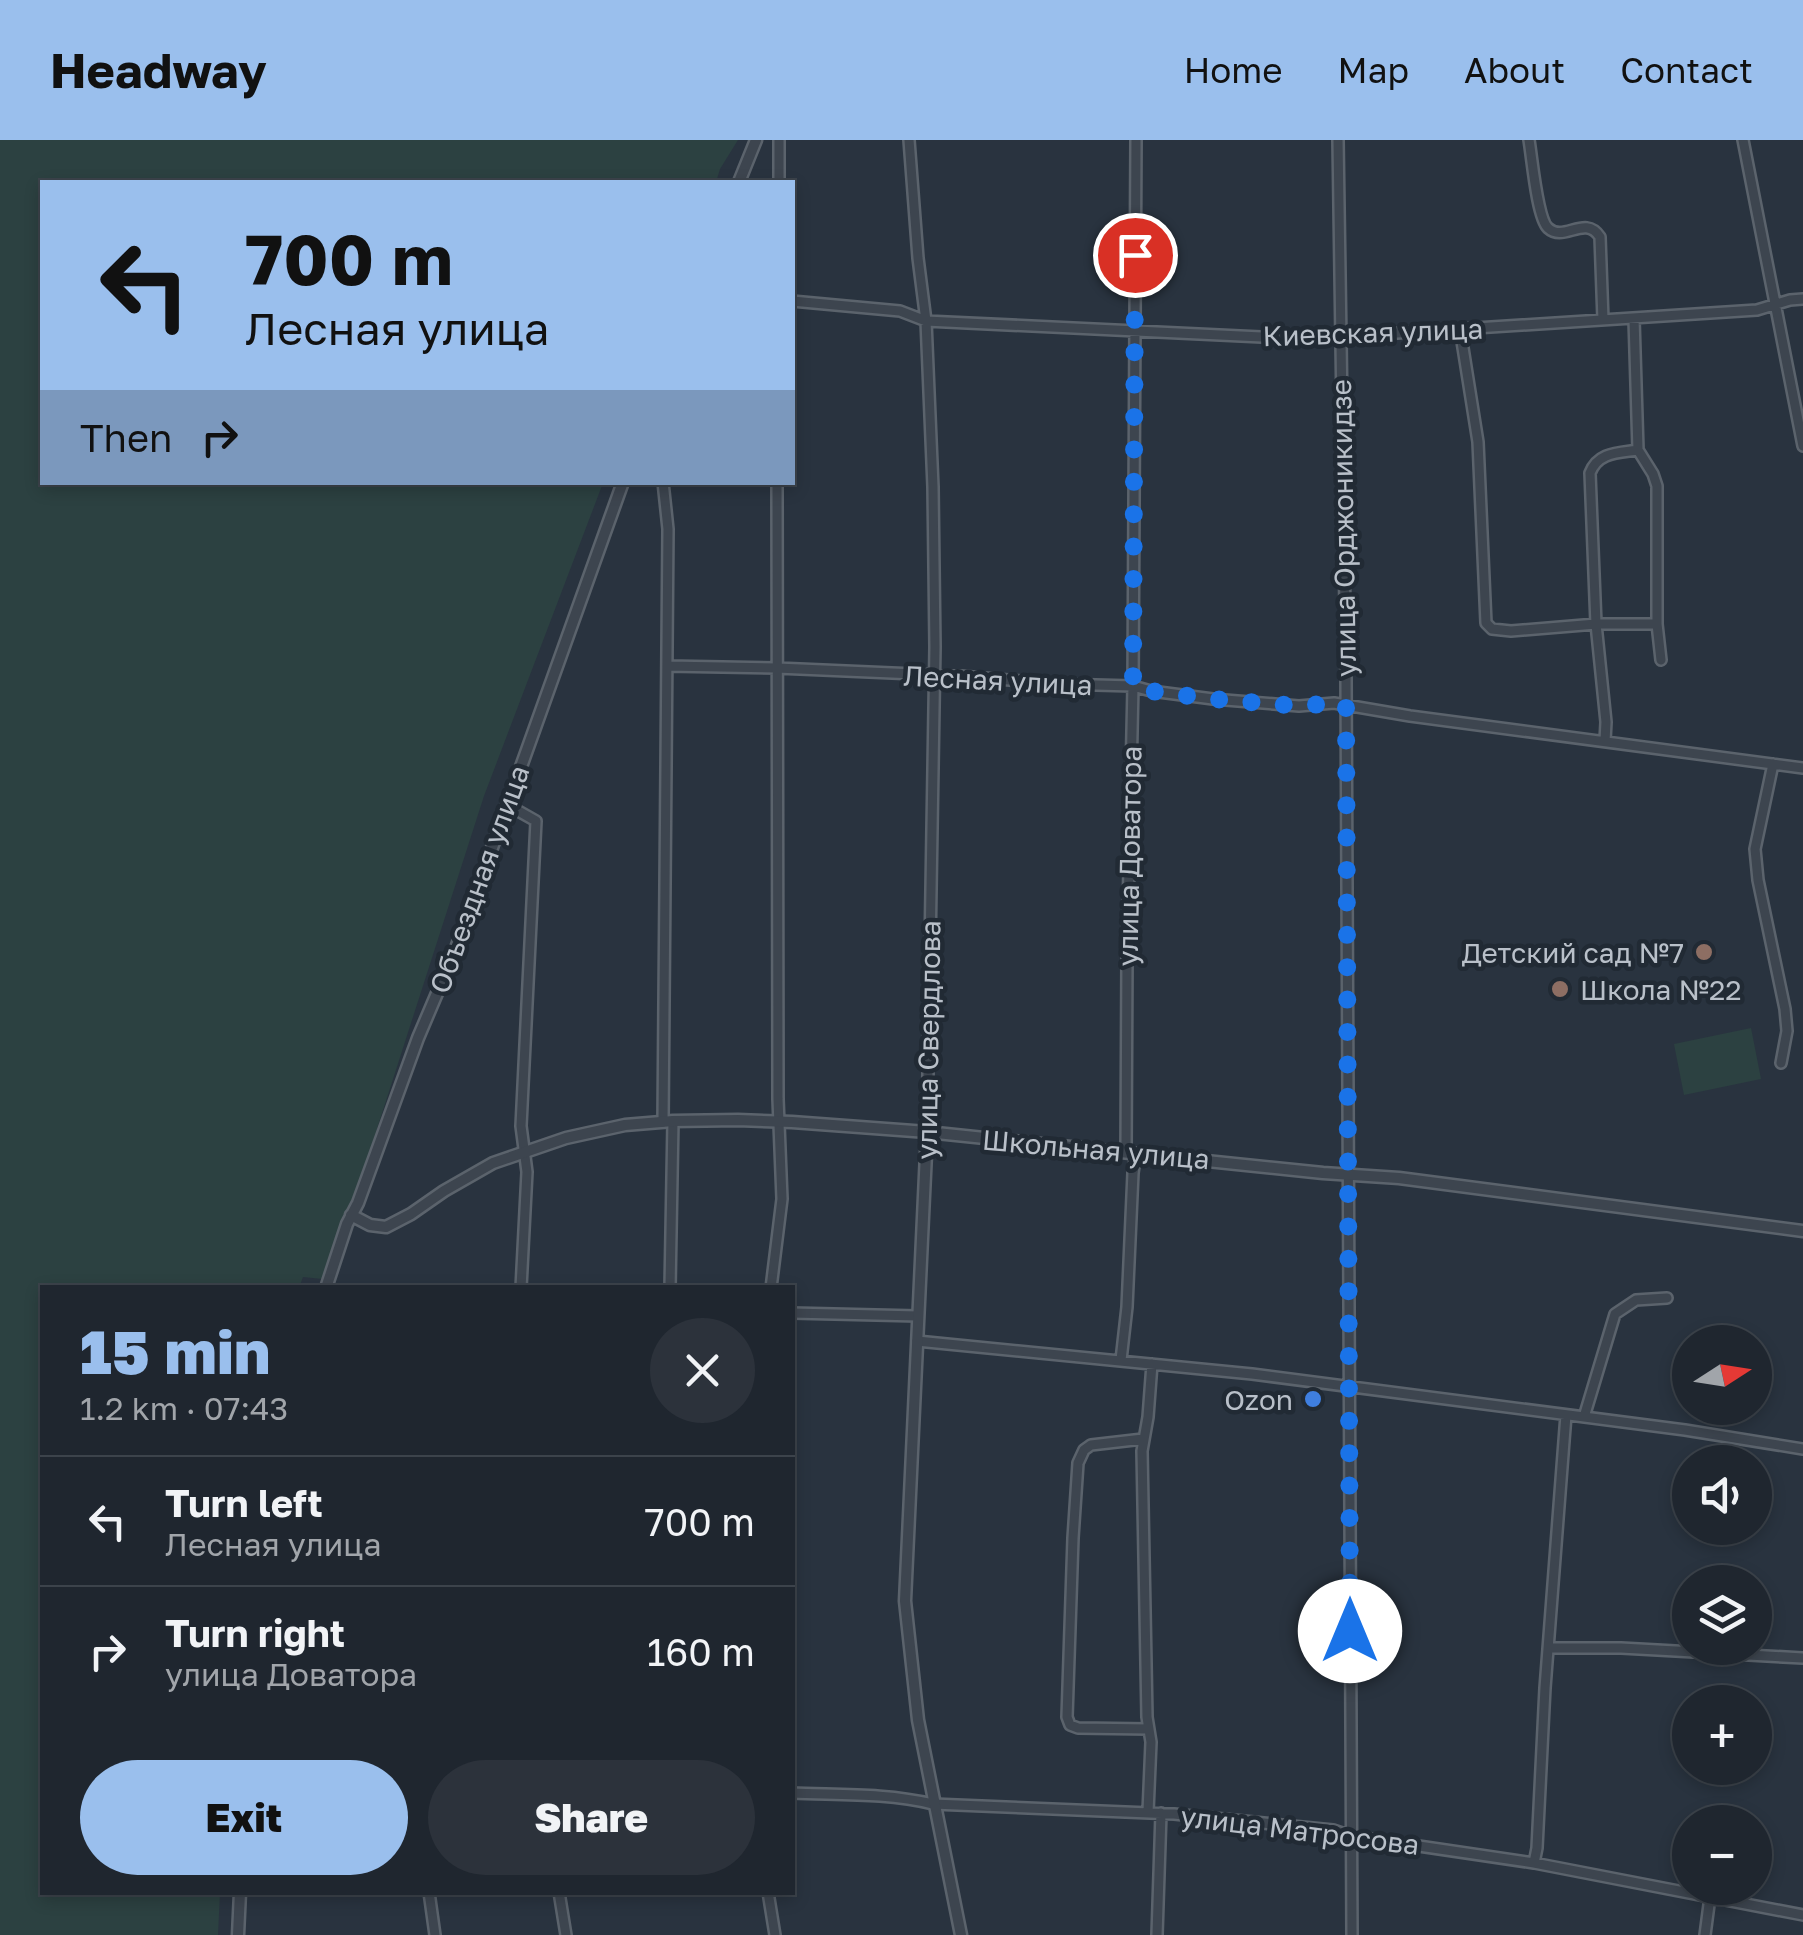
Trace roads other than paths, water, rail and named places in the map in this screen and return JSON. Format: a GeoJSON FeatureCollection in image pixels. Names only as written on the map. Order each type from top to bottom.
{"type":"FeatureCollection","features":[{"type":"Feature","properties":{"kind":"street"},"geometry":{"type":"LineString","coordinates":[[740,180],[756,140]]}},
{"type":"Feature","properties":{"kind":"street"},"geometry":{"type":"LineString","coordinates":[[779,140],[779,180]]}},
{"type":"Feature","properties":{"kind":"street","name":"улица Свердлова"},"geometry":{"type":"LineString","coordinates":[[909,140],[926,321],[933,487],[934,676],[927,1132],[904,1601],[913,1684],[961,1935]]}},
{"type":"Feature","properties":{"kind":"street","name":"улица Доватора"},"geometry":{"type":"LineString","coordinates":[[1121,1360],[1133,1173],[1126,958],[1133,686],[1136,140]]}},
{"type":"Feature","properties":{"kind":"street","name":"улица Орджоникидзе"},"geometry":{"type":"LineString","coordinates":[[1338,140],[1346,706],[1352,1935]]}},
{"type":"Feature","properties":{"kind":"street"},"geometry":{"type":"LineString","coordinates":[[1529,140],[1545,225],[1558,232],[1591,228],[1600,237],[1603,320]]}},
{"type":"Feature","properties":{"kind":"street"},"geometry":{"type":"LineString","coordinates":[[1743,140],[1803,446]]}},
{"type":"Feature","properties":{"kind":"street","name":"Киевская улица"},"geometry":{"type":"LineString","coordinates":[[795,301],[900,310],[926,321],[1282,339],[1757,310],[1803,299]]}},
{"type":"Feature","properties":{"kind":"street"},"geometry":{"type":"LineString","coordinates":[[1634,319],[1638,450],[1657,486],[1657,624],[1661,660]]}},
{"type":"Feature","properties":{"kind":"street"},"geometry":{"type":"LineString","coordinates":[[1460,330],[1478,442],[1486,622],[1492,630],[1512,631],[1657,624]]}},
{"type":"Feature","properties":{"kind":"street"},"geometry":{"type":"LineString","coordinates":[[1605,741],[1590,473],[1594,462],[1603,456],[1638,450]]}},
{"type":"Feature","properties":{"kind":"street","name":"Объездная улица"},"geometry":{"type":"LineString","coordinates":[[327,1285],[418,1038],[455,951],[622,485]]}},
{"type":"Feature","properties":{"kind":"street"},"geometry":{"type":"LineString","coordinates":[[664,485],[668,529],[670,1285]]}},
{"type":"Feature","properties":{"kind":"street"},"geometry":{"type":"LineString","coordinates":[[771,1285],[782,1199],[778,1121],[777,485]]}},
{"type":"Feature","properties":{"kind":"street","name":"Лесная улица"},"geometry":{"type":"LineString","coordinates":[[666,666],[961,676],[1133,686],[1213,699],[1299,706],[1334,703],[1803,768]]}},
{"type":"Feature","properties":{"kind":"street"},"geometry":{"type":"LineString","coordinates":[[1772,764],[1755,849],[1786,1008],[1787,1031],[1780,1063]]}},
{"type":"Feature","properties":{"kind":"street"},"geometry":{"type":"LineString","coordinates":[[506,804],[536,821],[521,1126],[527,1172],[521,1285]]}},
{"type":"Feature","properties":{"kind":"street","name":"Школьная улица"},"geometry":{"type":"LineString","coordinates":[[352,1215],[370,1225],[386,1226],[475,1172],[525,1151],[610,1128],[668,1121],[778,1121],[1399,1178],[1803,1231]]}},
{"type":"Feature","properties":{"kind":"street"},"geometry":{"type":"LineString","coordinates":[[1584,1417],[1614,1314],[1636,1300],[1667,1298]]}},
{"type":"Feature","properties":{"kind":"street"},"geometry":{"type":"LineString","coordinates":[[795,1313],[918,1316]]}},
{"type":"Feature","properties":{"kind":"street"},"geometry":{"type":"LineString","coordinates":[[916,1341],[1349,1387],[1803,1449]]}},
{"type":"Feature","properties":{"kind":"street"},"geometry":{"type":"LineString","coordinates":[[1148,1812],[1151,1742],[1143,1439],[1152,1364]]}},
{"type":"Feature","properties":{"kind":"street"},"geometry":{"type":"LineString","coordinates":[[1534,1863],[1566,1414]]}},
{"type":"Feature","properties":{"kind":"street"},"geometry":{"type":"LineString","coordinates":[[1143,1439],[1091,1444],[1078,1463],[1067,1717],[1070,1725],[1078,1728],[1149,1730]]}},
{"type":"Feature","properties":{"kind":"street"},"geometry":{"type":"LineString","coordinates":[[1548,1648],[1803,1658]]}},
{"type":"Feature","properties":{"kind":"street","name":"улица Матросова"},"geometry":{"type":"LineString","coordinates":[[795,1793],[1224,1818],[1337,1831],[1672,1890]]}},
{"type":"Feature","properties":{"kind":"street"},"geometry":{"type":"LineString","coordinates":[[1158,1935],[1161,1813]]}},
{"type":"Feature","properties":{"kind":"street"},"geometry":{"type":"LineString","coordinates":[[238,1935],[240,1895]]}},
{"type":"Feature","properties":{"kind":"street"},"geometry":{"type":"LineString","coordinates":[[428,1895],[434,1935]]}},
{"type":"Feature","properties":{"kind":"street"},"geometry":{"type":"LineString","coordinates":[[559,1895],[566,1935]]}},
{"type":"Feature","properties":{"kind":"street"},"geometry":{"type":"LineString","coordinates":[[768,1895],[775,1935]]}},
{"type":"Feature","properties":{"kind":"street"},"geometry":{"type":"LineString","coordinates":[[1705,1935],[1709,1905]]}},
{"type":"Feature","properties":{"kind":"street","name":"улица Матросова"},"geometry":{"type":"LineString","coordinates":[[1754,1905],[1803,1914]]}},
{"type":"Feature","properties":{"kind":"place","name":"Детский сад №7"},"geometry":{"type":"Point","coordinates":[1704,952]}},
{"type":"Feature","properties":{"kind":"place","name":"Школа №22"},"geometry":{"type":"Point","coordinates":[1560,989]}},
{"type":"Feature","properties":{"kind":"place","name":"Ozon"},"geometry":{"type":"Point","coordinates":[1313,1399]}}]}
